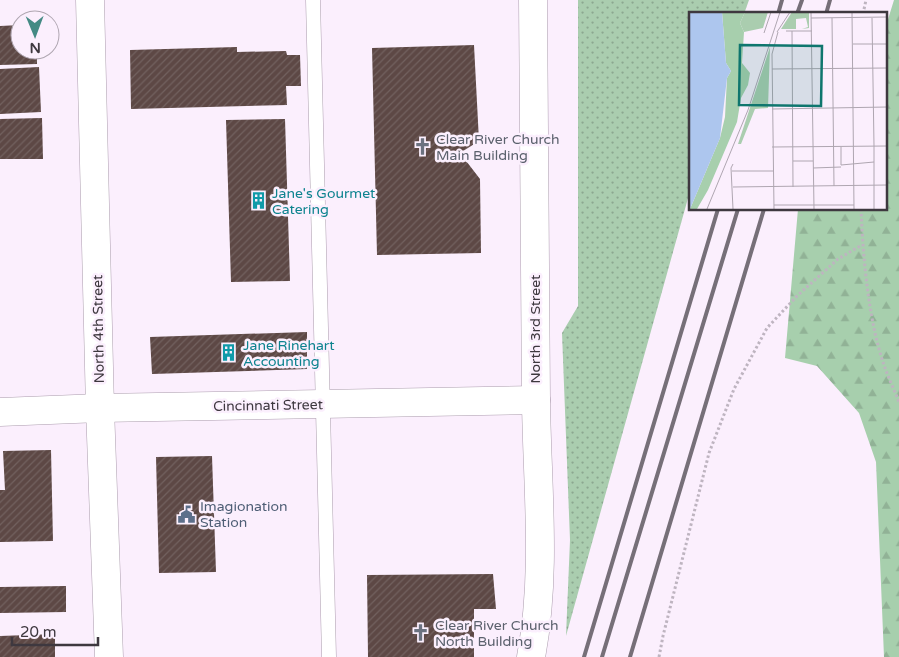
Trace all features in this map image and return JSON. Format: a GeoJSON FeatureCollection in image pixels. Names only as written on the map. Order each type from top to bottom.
{"type":"FeatureCollection","features":[{"type":"Feature","properties":{"kind":"street","name":"North 4th Street"},"geometry":{"type":"LineString","coordinates":[[90,0],[100,408],[109,657]]}},
{"type":"Feature","properties":{"kind":"street","name":"North 3rd Street"},"geometry":{"type":"LineString","coordinates":[[531,657],[535,638],[540,562],[536,400],[533,0]]}},
{"type":"Feature","properties":{"kind":"street","name":"Cincinnati Street"},"geometry":{"type":"LineString","coordinates":[[0,412],[100,408],[536,400]]}},
{"type":"Feature","properties":{"kind":"lane"},"geometry":{"type":"LineString","coordinates":[[313,0],[329,657]]}},
{"type":"Feature","properties":{"kind":"path"},"geometry":{"type":"LineString","coordinates":[[861,210],[862,245],[874,325],[883,362],[899,402]]}},
{"type":"Feature","properties":{"kind":"path"},"geometry":{"type":"LineString","coordinates":[[659,657],[709,453],[734,389],[767,328],[796,296],[838,259],[862,245]]}},
{"type":"Feature","properties":{"kind":"green space"},"geometry":{"type":"Polygon","coordinates":[[[578,0],[749,0],[745,12],[689,12],[689,195],[566,636],[570,540],[562,333],[578,306],[578,0]]]}},
{"type":"Feature","properties":{"kind":"green space"},"geometry":{"type":"Polygon","coordinates":[[[894,0],[899,0],[899,657],[884,657],[876,462],[859,413],[817,366],[785,358],[798,210],[886,210],[886,26],[894,0]]]}},
{"type":"Feature","properties":{"kind":"building"},"geometry":{"type":"Polygon","coordinates":[[[0,26],[10,26],[10,60],[37,60],[37,64],[0,65],[0,26]]]}},
{"type":"Feature","properties":{"kind":"building","name":"Clear River Church Main Building"},"geometry":{"type":"Polygon","coordinates":[[[474,45],[479,141],[460,153],[480,179],[481,253],[377,255],[372,48],[474,45]]]}},
{"type":"Feature","properties":{"kind":"building"},"geometry":{"type":"Polygon","coordinates":[[[237,47],[237,52],[286,51],[287,55],[300,55],[301,86],[286,86],[287,105],[131,109],[130,50],[237,47]]]}},
{"type":"Feature","properties":{"kind":"building"},"geometry":{"type":"Polygon","coordinates":[[[39,67],[41,112],[0,114],[0,69],[39,67]]]}},
{"type":"Feature","properties":{"kind":"building"},"geometry":{"type":"Polygon","coordinates":[[[42,118],[43,159],[0,159],[0,119],[42,118]]]}},
{"type":"Feature","properties":{"kind":"building","name":"Jane's Gourmet Catering"},"geometry":{"type":"Polygon","coordinates":[[[285,119],[290,281],[231,282],[226,120],[285,119]]]}},
{"type":"Feature","properties":{"kind":"building","name":"Jane Rinehart Accounting"},"geometry":{"type":"Polygon","coordinates":[[[307,332],[307,369],[152,374],[150,337],[307,332]]]}},
{"type":"Feature","properties":{"kind":"building"},"geometry":{"type":"Polygon","coordinates":[[[51,450],[53,541],[0,542],[0,490],[5,490],[3,451],[51,450]]]}},
{"type":"Feature","properties":{"kind":"building","name":"Imagionation Station"},"geometry":{"type":"Polygon","coordinates":[[[212,456],[216,572],[159,573],[156,457],[212,456]]]}},
{"type":"Feature","properties":{"kind":"building","name":"Clear River Church North Building"},"geometry":{"type":"Polygon","coordinates":[[[493,574],[496,609],[474,609],[474,657],[368,657],[367,575],[493,574]]]}},
{"type":"Feature","properties":{"kind":"building"},"geometry":{"type":"Polygon","coordinates":[[[66,586],[66,612],[0,613],[0,587],[66,586]]]}},
{"type":"Feature","properties":{"kind":"building"},"geometry":{"type":"Polygon","coordinates":[[[55,634],[55,657],[0,657],[0,636],[55,634]]]}},
{"type":"Feature","properties":{"kind":"railway"},"geometry":{"type":"LineString","coordinates":[[779,12],[782,0]]}},
{"type":"Feature","properties":{"kind":"railway"},"geometry":{"type":"LineString","coordinates":[[798,12],[802,0]]}},
{"type":"Feature","properties":{"kind":"railway"},"geometry":{"type":"LineString","coordinates":[[827,12],[830,0]]}},
{"type":"Feature","properties":{"kind":"railway"},"geometry":{"type":"LineString","coordinates":[[584,657],[718,210]]}},
{"type":"Feature","properties":{"kind":"railway"},"geometry":{"type":"LineString","coordinates":[[602,657],[738,210]]}},
{"type":"Feature","properties":{"kind":"railway"},"geometry":{"type":"LineString","coordinates":[[630,657],[764,210]]}},
{"type":"Feature","properties":{"kind":"place","name":"Clear River Church Main Building"},"geometry":{"type":"Point","coordinates":[422,147]}},
{"type":"Feature","properties":{"kind":"place","name":"Jane's Gourmet Catering"},"geometry":{"type":"Point","coordinates":[258,201]}},
{"type":"Feature","properties":{"kind":"place","name":"Jane Rinehart Accounting"},"geometry":{"type":"Point","coordinates":[229,353]}},
{"type":"Feature","properties":{"kind":"place","name":"Imagionation Station"},"geometry":{"type":"Point","coordinates":[186,514]}},
{"type":"Feature","properties":{"kind":"place","name":"Clear River Church North Building"},"geometry":{"type":"Point","coordinates":[421,633]}}]}
